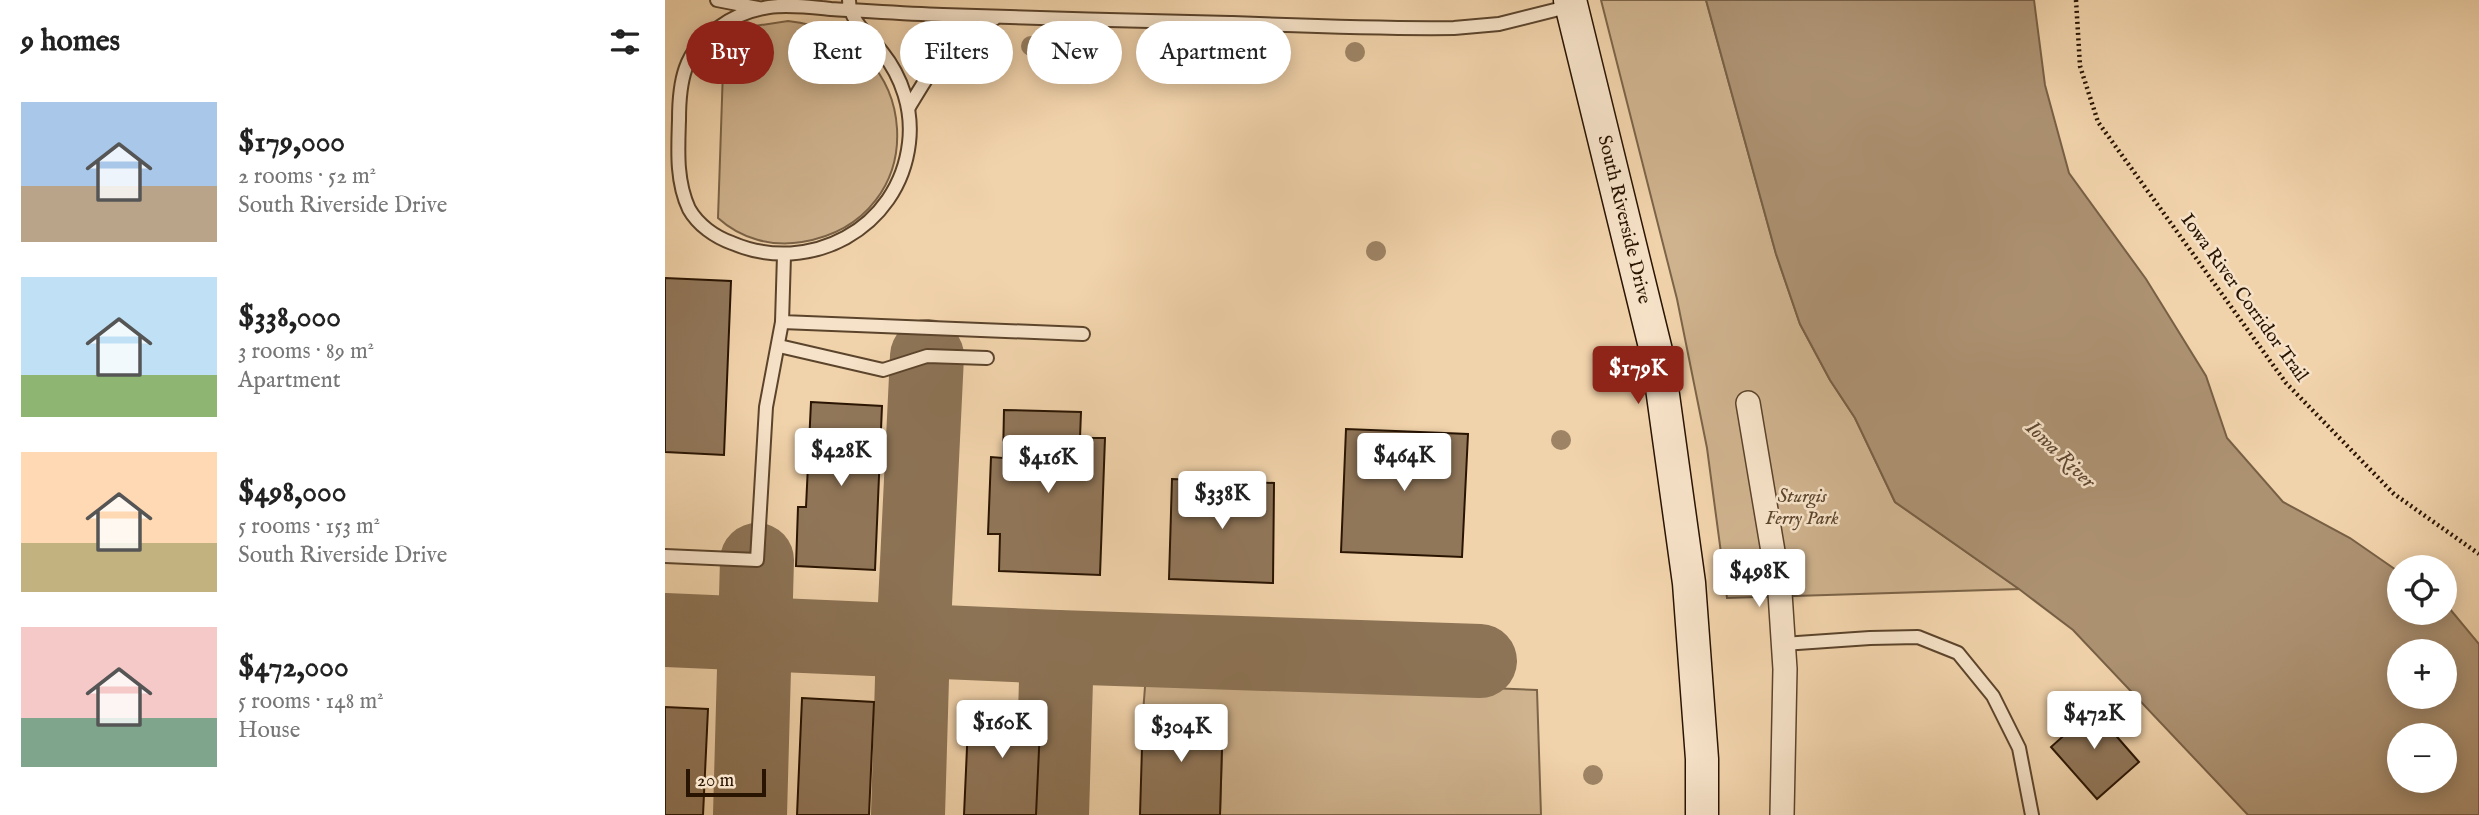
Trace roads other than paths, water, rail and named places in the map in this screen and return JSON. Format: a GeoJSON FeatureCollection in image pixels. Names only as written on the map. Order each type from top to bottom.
{"type":"FeatureCollection","features":[{"type":"Feature","properties":{"kind":"main road","name":"South Riverside Drive"},"geometry":{"type":"LineString","coordinates":[[1570,3],[1658,359],[1689,583],[1702,759],[1702,815]]}},
{"type":"Feature","properties":{"kind":"street"},"geometry":{"type":"LineString","coordinates":[[1748,403],[1780,593],[1785,669],[1782,815]]}},
{"type":"Feature","properties":{"kind":"lane"},"geometry":{"type":"LineString","coordinates":[[717,0],[762,8]]}},
{"type":"Feature","properties":{"kind":"lane"},"geometry":{"type":"LineString","coordinates":[[939,0],[939,15]]}},
{"type":"Feature","properties":{"kind":"lane"},"geometry":{"type":"LineString","coordinates":[[849,5],[885,55],[899,80],[909,107],[909,144],[899,181],[881,210],[854,233],[820,250],[784,255],[752,252],[714,236],[691,212],[679,181],[679,95],[683,71],[706,36],[736,15],[771,6],[849,5],[939,15],[1454,28],[1499,24],[1570,3]]}},
{"type":"Feature","properties":{"kind":"lane"},"geometry":{"type":"LineString","coordinates":[[909,107],[947,51],[969,30],[1000,17]]}},
{"type":"Feature","properties":{"kind":"lane"},"geometry":{"type":"LineString","coordinates":[[665,556],[757,560],[767,397],[782,322],[784,255]]}},
{"type":"Feature","properties":{"kind":"lane"},"geometry":{"type":"LineString","coordinates":[[782,322],[1083,334]]}},
{"type":"Feature","properties":{"kind":"lane"},"geometry":{"type":"LineString","coordinates":[[779,346],[883,370],[926,356],[987,358]]}},
{"type":"Feature","properties":{"kind":"lane"},"geometry":{"type":"LineString","coordinates":[[1783,644],[1918,637],[1958,653],[1993,696],[2019,748],[2032,815]]}},
{"type":"Feature","properties":{"kind":"water","name":"Iowa River"},"geometry":{"type":"Polygon","coordinates":[[[1706,0],[2034,0],[2045,85],[2069,173],[2146,279],[2206,376],[2227,438],[2283,502],[2350,538],[2387,564],[2387,625],[2457,625],[2457,617],[2479,644],[2479,815],[2248,815],[2073,630],[1895,502],[1855,418],[1830,380],[1800,324],[1776,254],[1706,0]]]}},
{"type":"Feature","properties":{"kind":"park label","name":"Sturgis Ferry Park"},"geometry":{"type":"Point","coordinates":[1802,508]}}]}
